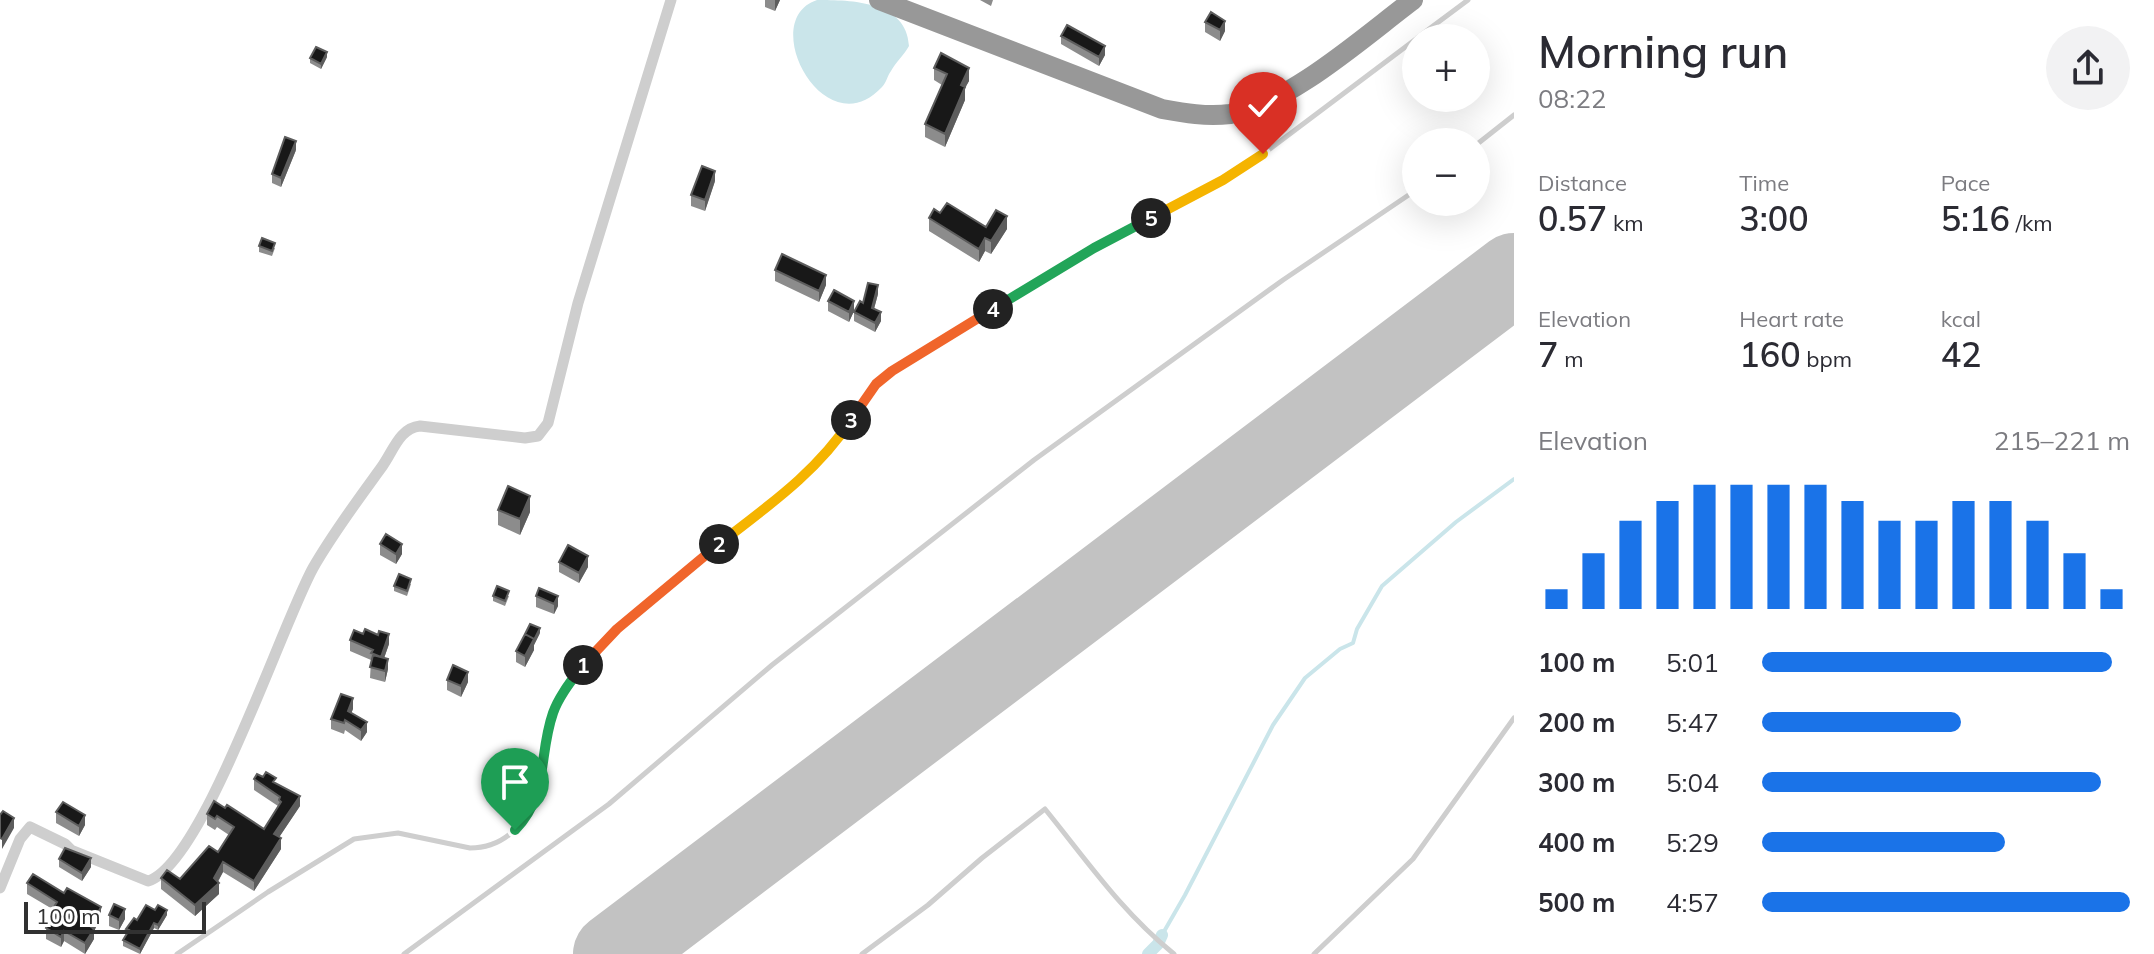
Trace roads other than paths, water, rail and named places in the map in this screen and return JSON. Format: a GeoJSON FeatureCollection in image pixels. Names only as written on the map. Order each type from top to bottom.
{"type":"FeatureCollection","features":[{"type":"Feature","properties":{"kind":"highway"},"geometry":{"type":"LineString","coordinates":[[879,0],[1162,109],[1193,115],[1231,114],[1261,104],[1304,80],[1413,0]]}},
{"type":"Feature","properties":{"kind":"street"},"geometry":{"type":"LineString","coordinates":[[0,888],[20,839],[30,827],[71,850],[148,881],[161,876],[213,796],[244,732],[289,617],[313,568],[345,515],[403,434],[410,427],[420,426],[525,438],[538,436],[548,423],[582,288],[671,0]]}},
{"type":"Feature","properties":{"kind":"lane"},"geometry":{"type":"LineString","coordinates":[[1436,24],[1468,0]]}},
{"type":"Feature","properties":{"kind":"lane"},"geometry":{"type":"LineString","coordinates":[[177,954],[268,892],[354,839],[398,833],[479,848],[505,838],[533,809],[552,714],[583,666],[617,629],[666,586],[801,480],[837,441],[876,384],[892,371],[1082,255],[1242,170],[1402,49]]}},
{"type":"Feature","properties":{"kind":"lane"},"geometry":{"type":"LineString","coordinates":[[1490,134],[1514,115]]}},
{"type":"Feature","properties":{"kind":"lane"},"geometry":{"type":"LineString","coordinates":[[404,954],[609,804],[772,665],[1034,460],[1283,280],[1402,199]]}},
{"type":"Feature","properties":{"kind":"lane"},"geometry":{"type":"LineString","coordinates":[[1314,954],[1413,859],[1514,718]]}},
{"type":"Feature","properties":{"kind":"lane"},"geometry":{"type":"LineString","coordinates":[[862,954],[928,905],[1045,809],[1135,921],[1174,954]]}},
{"type":"Feature","properties":{"kind":"water"},"geometry":{"type":"Polygon","coordinates":[[[817,0],[875,6],[899,20],[906,31],[909,46],[882,87],[860,102],[839,102],[820,92],[805,74],[796,53],[793,31],[800,12],[817,0]]]}},
{"type":"Feature","properties":{"kind":"waterway"},"geometry":{"type":"LineString","coordinates":[[1162,935],[1273,725],[1305,678],[1340,649],[1353,643],[1357,629],[1382,586],[1456,522],[1514,479]]}},
{"type":"Feature","properties":{"kind":"waterway"},"geometry":{"type":"LineString","coordinates":[[1148,954],[1162,935]]}}]}
